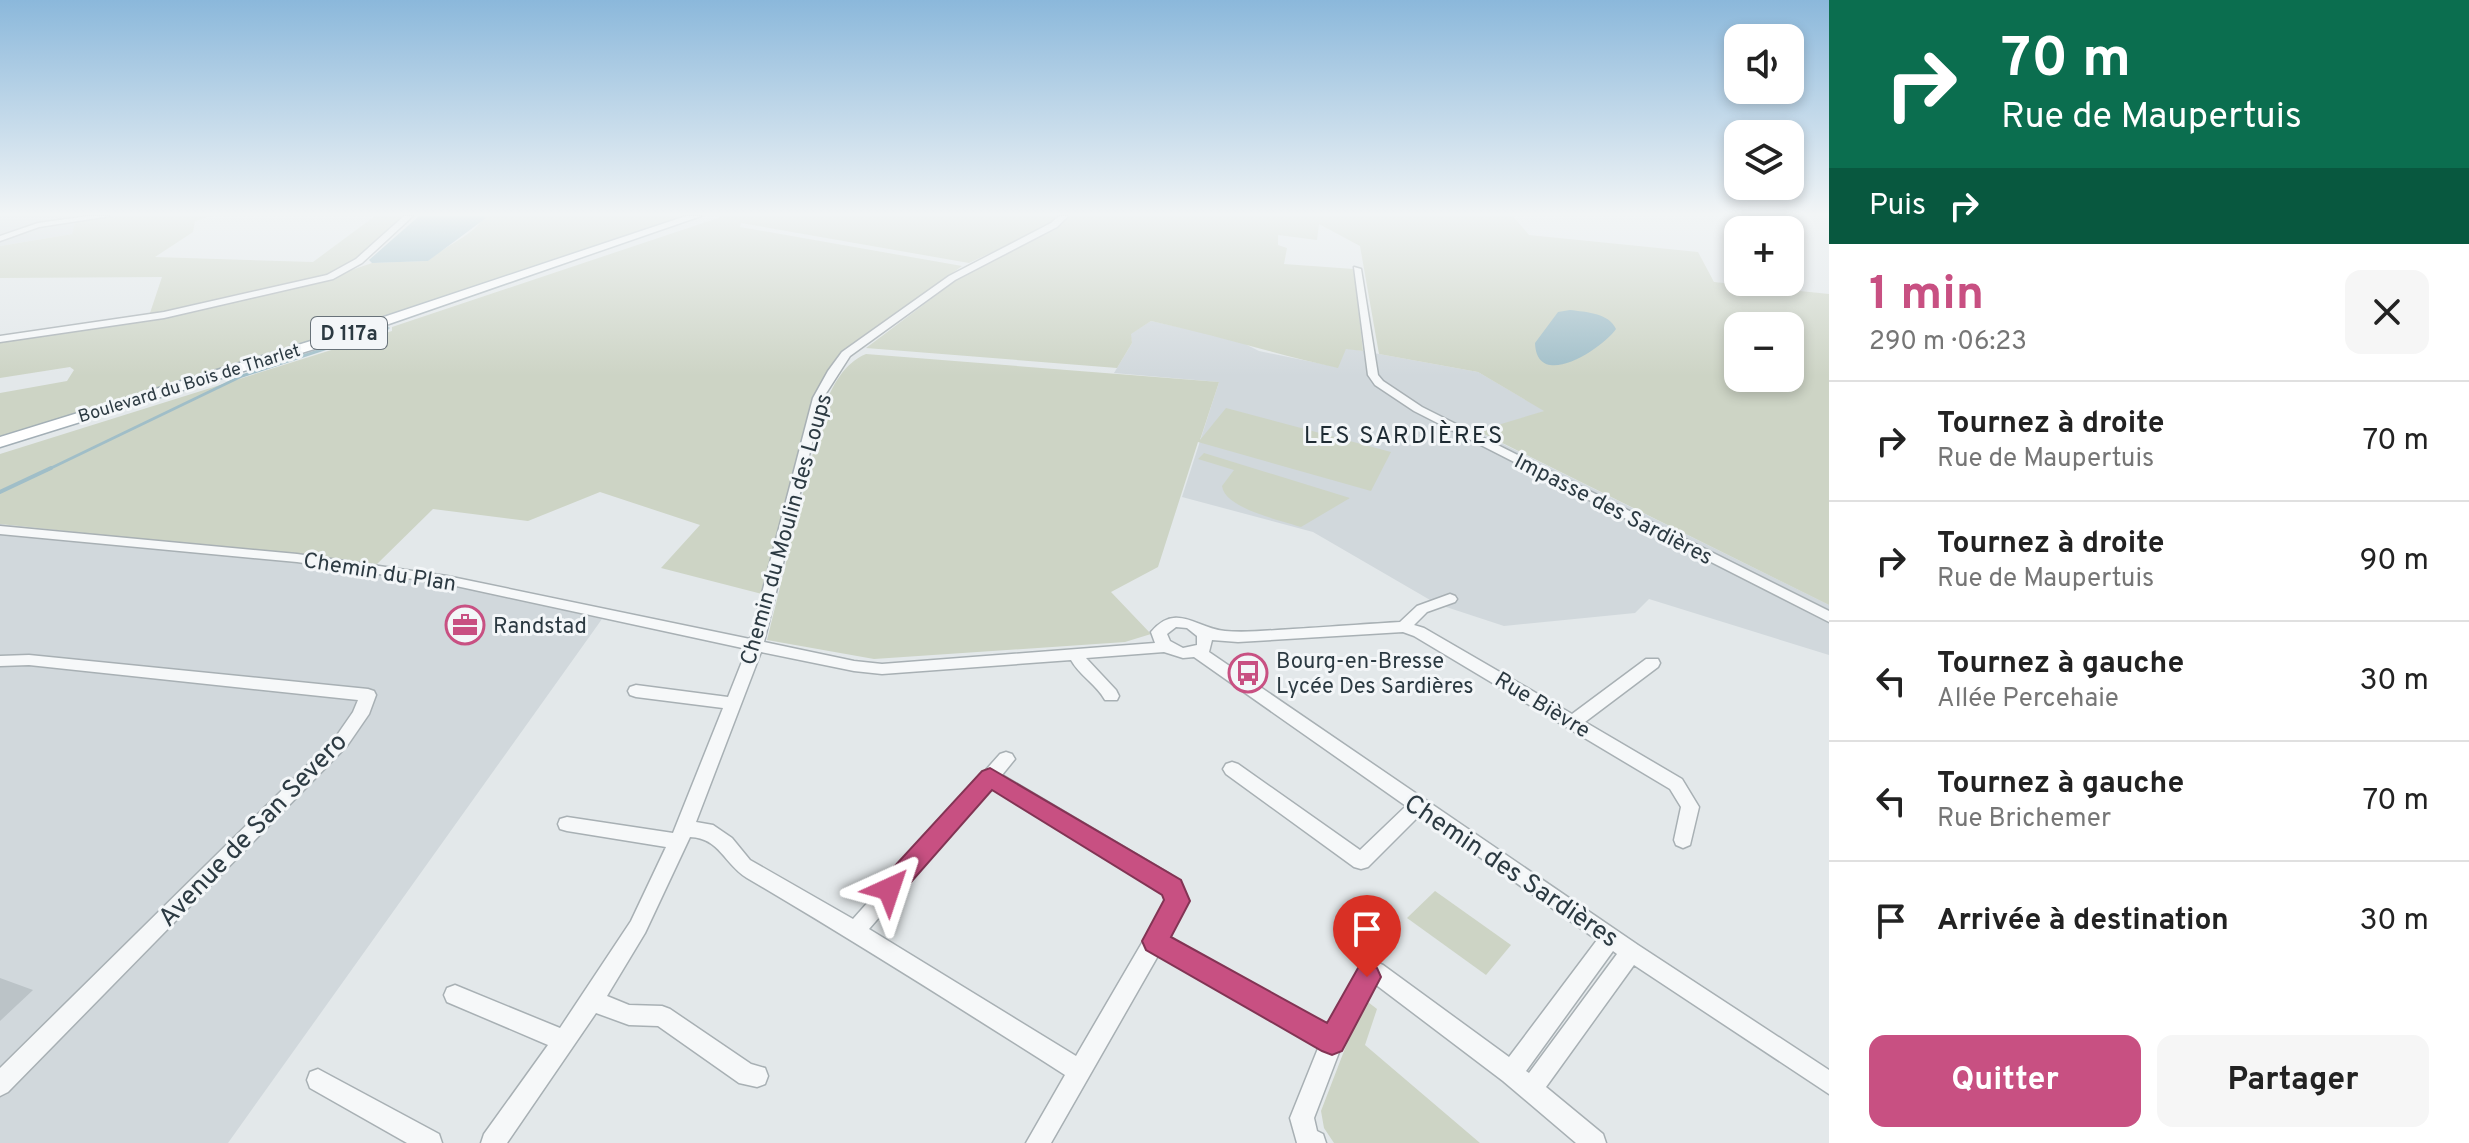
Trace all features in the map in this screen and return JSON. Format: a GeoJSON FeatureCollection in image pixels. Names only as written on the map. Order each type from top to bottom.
{"type":"FeatureCollection","features":[{"type":"Feature","properties":{"kind":"main road","name":"Boulevard du Bois de Tharlet"},"geometry":{"type":"LineString","coordinates":[[0,442],[360,330],[539,269]]}},
{"type":"Feature","properties":{"kind":"street"},"geometry":{"type":"LineString","coordinates":[[0,339],[164,315],[330,277],[344,269]]}},
{"type":"Feature","properties":{"kind":"street","name":"Chemin du Moulin des Loups"},"geometry":{"type":"LineString","coordinates":[[493,1143],[592,1001],[638,927],[681,835],[756,645],[818,398],[846,354],[969,269]]}},
{"type":"Feature","properties":{"kind":"street","name":"Impasse des Sardières"},"geometry":{"type":"LineString","coordinates":[[1357,269],[1373,375],[1379,383],[1418,409],[1829,617]]}},
{"type":"Feature","properties":{"kind":"street","name":"Chemin du Plan"},"geometry":{"type":"LineString","coordinates":[[2,532],[297,558],[447,580],[756,645]]}},
{"type":"Feature","properties":{"kind":"street"},"geometry":{"type":"LineString","coordinates":[[1404,627],[1422,609],[1450,599]]}},
{"type":"Feature","properties":{"kind":"street"},"geometry":{"type":"LineString","coordinates":[[756,645],[882,669],[1128,650],[1162,641],[1182,653],[1201,643],[1197,627],[1180,622],[1164,626],[1162,641]]}},
{"type":"Feature","properties":{"kind":"street","name":"Rue Bièvre"},"geometry":{"type":"LineString","coordinates":[[1201,643],[1238,637],[1404,627],[1419,632],[1676,784],[1690,807],[1683,840]]}},
{"type":"Feature","properties":{"kind":"street","name":"Chemin des Sardières"},"geometry":{"type":"LineString","coordinates":[[1201,643],[1418,806],[1829,1083]]}},
{"type":"Feature","properties":{"kind":"street"},"geometry":{"type":"LineString","coordinates":[[1076,654],[1083,671],[1107,688],[1111,696]]}},
{"type":"Feature","properties":{"kind":"street","name":"Avenue de San Severo"},"geometry":{"type":"LineString","coordinates":[[0,661],[29,660],[368,695],[361,714],[341,742],[0,1084]]}},
{"type":"Feature","properties":{"kind":"street"},"geometry":{"type":"LineString","coordinates":[[1573,722],[1652,663]]}},
{"type":"Feature","properties":{"kind":"street"},"geometry":{"type":"LineString","coordinates":[[636,691],[732,703]]}},
{"type":"Feature","properties":{"kind":"street"},"geometry":{"type":"LineString","coordinates":[[855,931],[1006,759]]}},
{"type":"Feature","properties":{"kind":"street"},"geometry":{"type":"LineString","coordinates":[[1232,769],[1361,861],[1418,806]]}},
{"type":"Feature","properties":{"kind":"street"},"geometry":{"type":"LineString","coordinates":[[990,777],[1172,888],[1177,901],[1038,1143]]}},
{"type":"Feature","properties":{"kind":"street"},"geometry":{"type":"LineString","coordinates":[[567,824],[681,835],[706,830],[725,843],[743,866],[855,931],[1080,1071]]}},
{"type":"Feature","properties":{"kind":"street"},"geometry":{"type":"LineString","coordinates":[[1511,1073],[1611,937]]}},
{"type":"Feature","properties":{"kind":"street"},"geometry":{"type":"LineString","coordinates":[[1155,941],[1332,1041]]}},
{"type":"Feature","properties":{"kind":"street"},"geometry":{"type":"LineString","coordinates":[[1531,1089],[1631,952]]}},
{"type":"Feature","properties":{"kind":"street"},"geometry":{"type":"LineString","coordinates":[[1314,1143],[1307,1139],[1302,1118],[1332,1041],[1367,977],[1376,972],[1511,1073],[1594,1143]]}},
{"type":"Feature","properties":{"kind":"street"},"geometry":{"type":"LineString","coordinates":[[455,995],[562,1040]]}},
{"type":"Feature","properties":{"kind":"street"},"geometry":{"type":"LineString","coordinates":[[592,1001],[629,1015],[662,1016],[747,1075],[757,1076]]}},
{"type":"Feature","properties":{"kind":"street"},"geometry":{"type":"LineString","coordinates":[[318,1080],[430,1143]]}},
{"type":"Feature","properties":{"kind":"shaded area"},"geometry":{"type":"Polygon","coordinates":[[[1151,321],[1237,340],[1259,351],[1337,367],[1346,348],[1478,372],[1545,411],[1479,432],[1829,605],[1829,655],[1649,599],[1635,613],[1504,626],[1437,604],[1313,532],[1182,497],[1219,382],[1114,373],[1132,343],[1130,334],[1151,321]]]}},
{"type":"Feature","properties":{"kind":"shaded area"},"geometry":{"type":"Polygon","coordinates":[[[0,524],[377,564],[381,576],[469,589],[602,619],[228,1143],[0,1143],[0,524]]]}},
{"type":"Feature","properties":{"kind":"green space"},"geometry":{"type":"Polygon","coordinates":[[[0,269],[343,269],[331,276],[149,316],[162,277],[0,278],[0,269]]]}},
{"type":"Feature","properties":{"kind":"green space"},"geometry":{"type":"Polygon","coordinates":[[[354,269],[524,269],[298,345],[0,437],[0,393],[67,381],[74,370],[70,367],[0,378],[0,342],[184,314],[305,286],[354,269]]]}},
{"type":"Feature","properties":{"kind":"green space"},"geometry":{"type":"Polygon","coordinates":[[[564,269],[957,269],[849,348],[832,364],[813,398],[762,594],[661,568],[700,525],[600,492],[528,521],[433,509],[377,564],[0,524],[0,454],[392,331],[392,327],[564,269]]]}},
{"type":"Feature","properties":{"kind":"green space"},"geometry":{"type":"Polygon","coordinates":[[[977,269],[1354,269],[1363,351],[1346,349],[1338,368],[1151,321],[1131,334],[1132,343],[1117,368],[866,348],[955,281],[977,269]]]}},
{"type":"Feature","properties":{"kind":"green space"},"geometry":{"type":"Polygon","coordinates":[[[1364,269],[1707,269],[1714,282],[1724,283],[1724,296],[1804,296],[1804,291],[1829,294],[1829,605],[1478,431],[1544,411],[1478,372],[1379,354],[1364,269]]]}},
{"type":"Feature","properties":{"kind":"green space"},"geometry":{"type":"Polygon","coordinates":[[[866,354],[1219,382],[1200,440],[1226,408],[1391,452],[1371,491],[1198,442],[1158,567],[1111,592],[1151,634],[1125,642],[874,659],[767,640],[824,408],[840,376],[851,363],[866,354]]]}},
{"type":"Feature","properties":{"kind":"green space"},"geometry":{"type":"Polygon","coordinates":[[[1204,453],[1350,498],[1301,527],[1268,517],[1243,507],[1225,494],[1222,486],[1234,470],[1198,459],[1204,453]]]}},
{"type":"Feature","properties":{"kind":"green space"},"geometry":{"type":"Polygon","coordinates":[[[1435,891],[1511,945],[1486,975],[1407,918],[1435,891]]]}},
{"type":"Feature","properties":{"kind":"green space"},"geometry":{"type":"Polygon","coordinates":[[[1364,999],[1377,1009],[1365,1045],[1480,1143],[1334,1143],[1324,1128],[1321,1111],[1364,999]]]}},
{"type":"Feature","properties":{"kind":"water"},"geometry":{"type":"Polygon","coordinates":[[[1570,310],[1603,316],[1616,329],[1585,355],[1571,362],[1547,364],[1539,357],[1535,343],[1558,312],[1570,310]]]}},
{"type":"Feature","properties":{"kind":"building"},"geometry":{"type":"Polygon","coordinates":[[[0,978],[33,990],[0,1021],[0,978]]]}},
{"type":"Feature","properties":{"kind":"waterway"},"geometry":{"type":"LineString","coordinates":[[47,470],[242,376],[388,328],[385,329]]}},
{"type":"Feature","properties":{"kind":"waterway"},"geometry":{"type":"LineString","coordinates":[[0,492],[51,468]]}},
{"type":"Feature","properties":{"kind":"place","name":"Randstad"},"geometry":{"type":"Point","coordinates":[465,625]}},
{"type":"Feature","properties":{"kind":"place","name":"Bourg-en-Bresse Lycée Des Sardières"},"geometry":{"type":"Point","coordinates":[1248,673]}},
{"type":"Feature","properties":{"kind":"district","name":"LES SARDIÈRES"},"geometry":{"type":"Point","coordinates":[1404,435]}},
{"type":"Feature","properties":{"kind":"route"},"geometry":{"type":"LineString","coordinates":[[889,889],[990,777],[1172,888],[1177,901],[1155,941],[1332,1041],[1367,977]]}}]}
